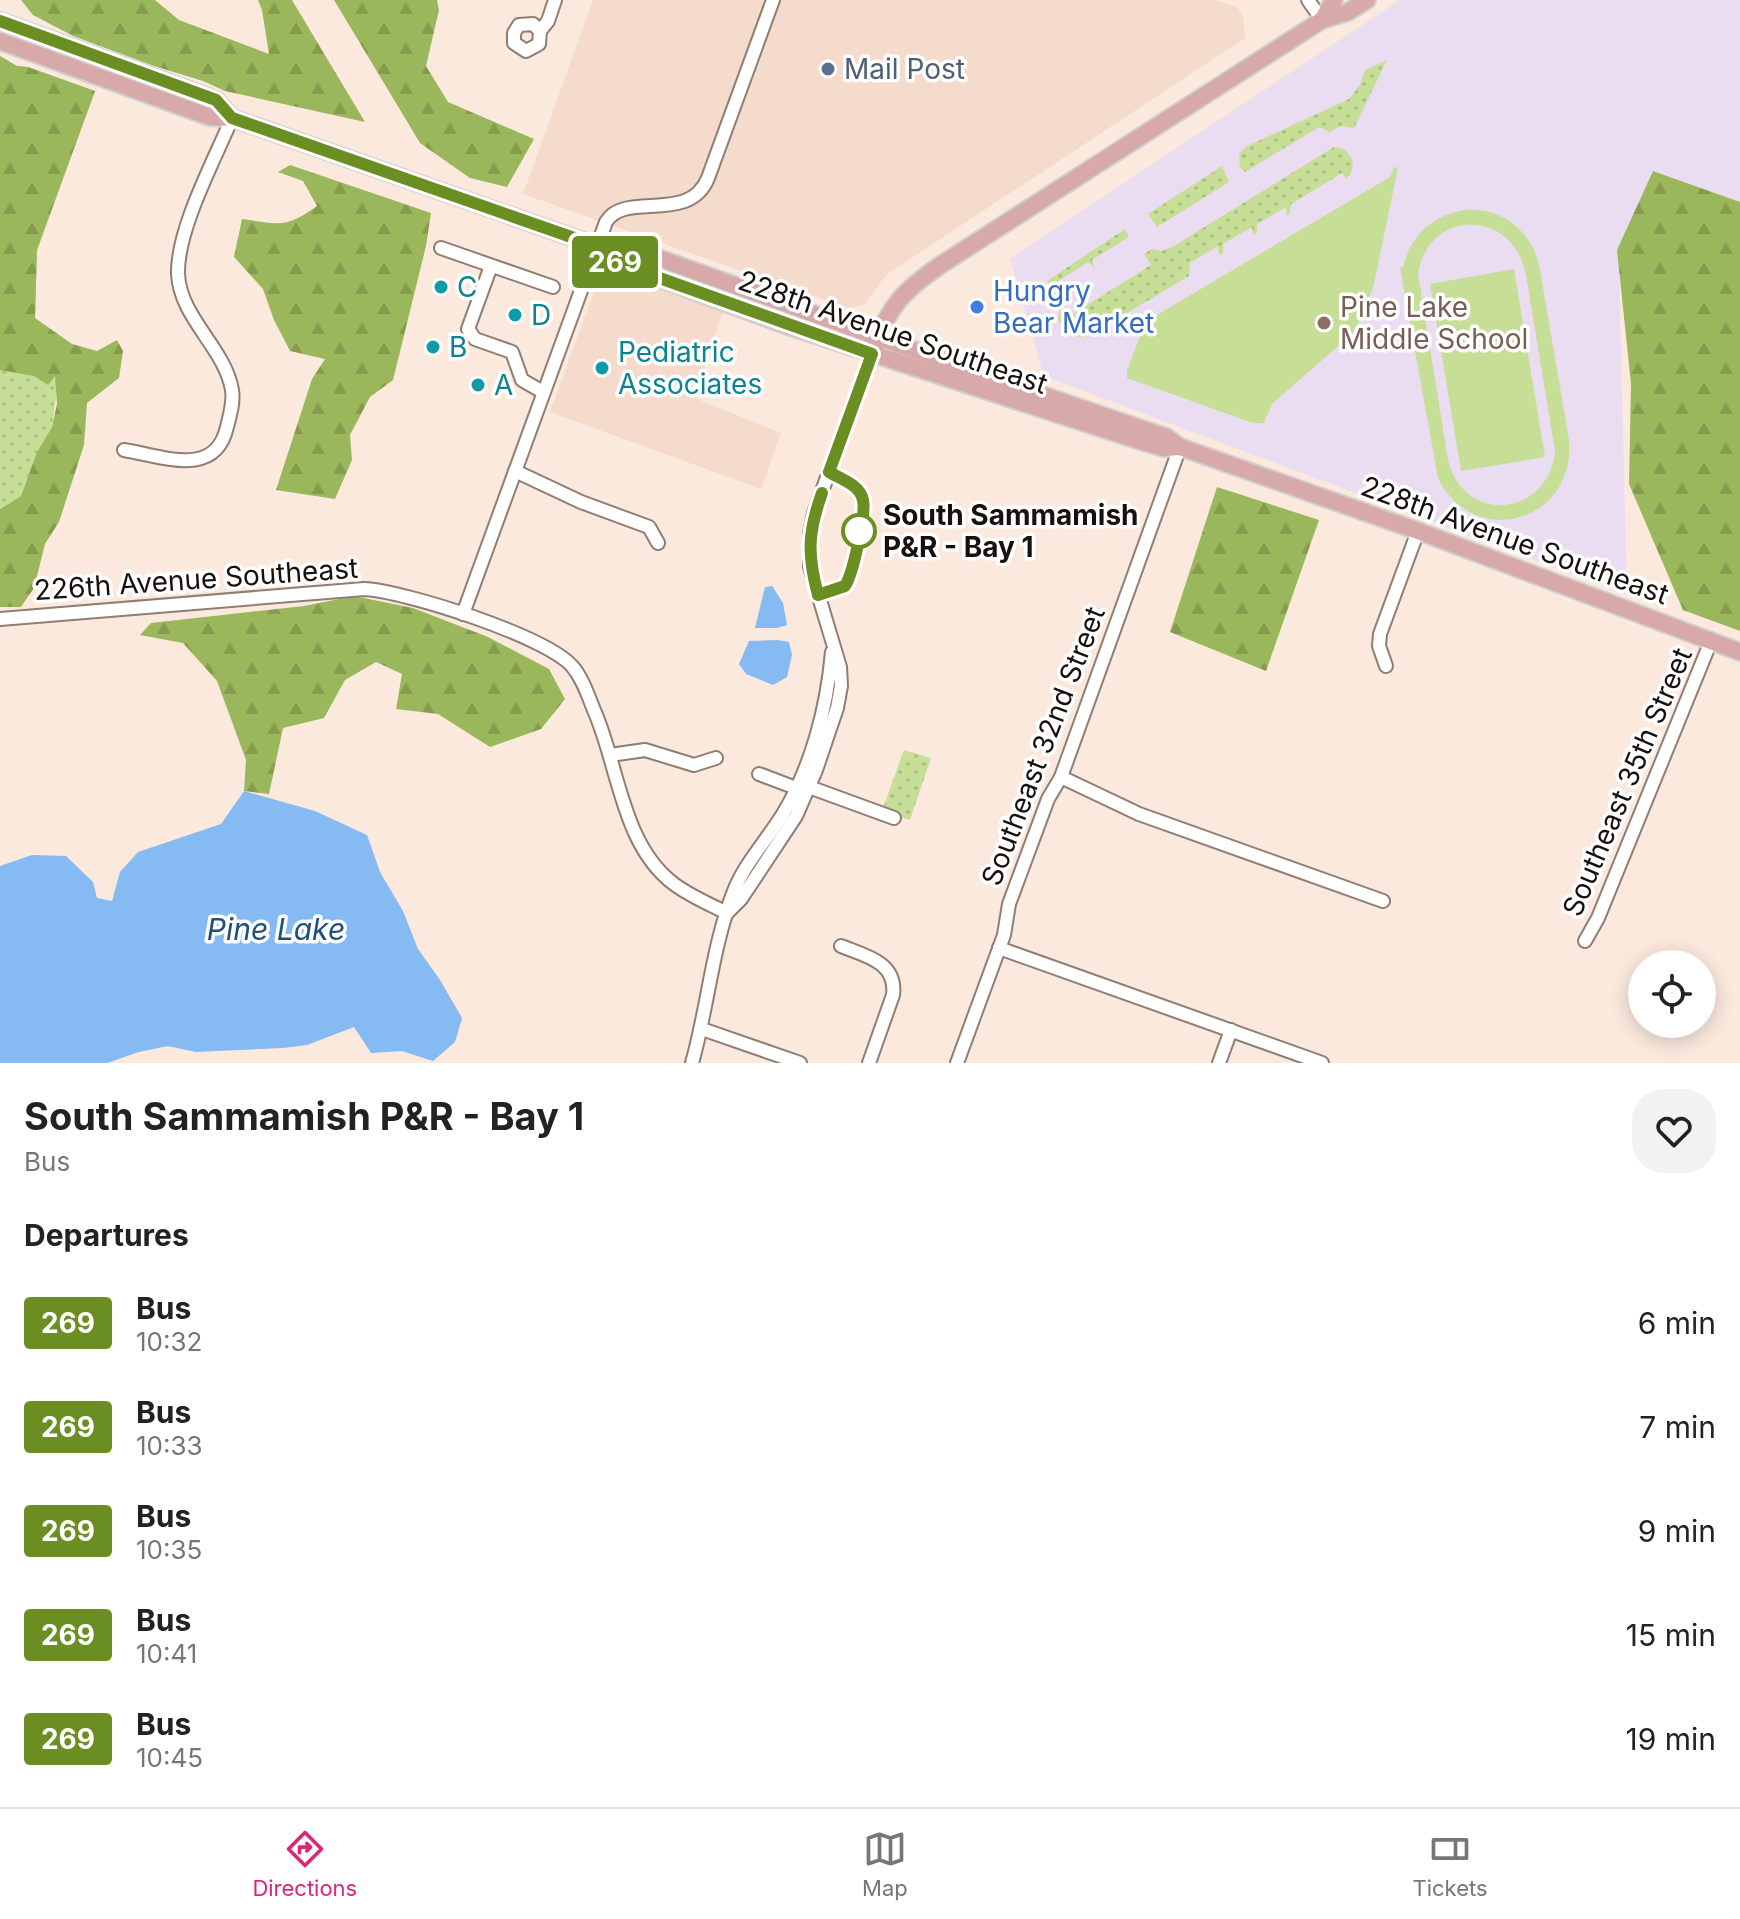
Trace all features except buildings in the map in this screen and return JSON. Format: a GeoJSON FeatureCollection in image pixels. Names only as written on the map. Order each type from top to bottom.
{"type":"FeatureCollection","features":[{"type":"Feature","properties":{"kind":"main road"},"geometry":{"type":"LineString","coordinates":[[1322,20],[1334,0]]}},
{"type":"Feature","properties":{"kind":"main road"},"geometry":{"type":"LineString","coordinates":[[872,354],[891,307],[927,275],[1322,20],[1348,12],[1367,0]]}},
{"type":"Feature","properties":{"kind":"main road","name":"228th Avenue Southeast"},"geometry":{"type":"LineString","coordinates":[[0,21],[216,100],[232,118]]}},
{"type":"Feature","properties":{"kind":"main road","name":"228th Avenue Southeast"},"geometry":{"type":"LineString","coordinates":[[0,41],[210,117],[232,118],[597,246],[612,261],[872,354],[1140,441],[1164,448],[1180,447]]}},
{"type":"Feature","properties":{"kind":"main road"},"geometry":{"type":"LineString","coordinates":[[100,78],[108,61]]}},
{"type":"Feature","properties":{"kind":"main road","name":"228th Avenue Southeast"},"geometry":{"type":"LineString","coordinates":[[597,246],[617,243],[1166,437],[1180,447],[1418,531],[1740,652]]}},
{"type":"Feature","properties":{"kind":"street"},"geometry":{"type":"LineString","coordinates":[[540,31],[553,10],[555,0]]}},
{"type":"Feature","properties":{"kind":"street"},"geometry":{"type":"LineString","coordinates":[[463,614],[606,222],[615,211],[684,202],[700,194],[773,0]]}},
{"type":"Feature","properties":{"kind":"street"},"geometry":{"type":"LineString","coordinates":[[1308,0],[1322,20]]}},
{"type":"Feature","properties":{"kind":"street"},"geometry":{"type":"LineString","coordinates":[[124,450],[191,460],[205,459],[215,453],[225,434],[233,401],[232,390],[221,364],[184,299],[178,275],[184,234],[232,118]]}},
{"type":"Feature","properties":{"kind":"street"},"geometry":{"type":"LineString","coordinates":[[441,248],[553,287]]}},
{"type":"Feature","properties":{"kind":"street"},"geometry":{"type":"LineString","coordinates":[[491,266],[468,329],[475,339],[512,352],[522,380],[543,392]]}},
{"type":"Feature","properties":{"kind":"street"},"geometry":{"type":"LineString","coordinates":[[692,1063],[727,913],[741,899],[786,834],[803,787],[833,723],[841,686],[840,667],[810,567],[810,533],[814,513],[872,354]]}},
{"type":"Feature","properties":{"kind":"street","name":"Southeast 32nd Street"},"geometry":{"type":"LineString","coordinates":[[957,1063],[1006,927],[1009,904],[1048,799],[1061,777],[1180,447]]}},
{"type":"Feature","properties":{"kind":"street"},"geometry":{"type":"LineString","coordinates":[[515,471],[569,497],[649,527],[658,543]]}},
{"type":"Feature","properties":{"kind":"street"},"geometry":{"type":"LineString","coordinates":[[1386,666],[1379,646],[1380,634],[1418,531]]}},
{"type":"Feature","properties":{"kind":"street","name":"226th Avenue Southeast"},"geometry":{"type":"LineString","coordinates":[[0,619],[364,589],[392,592],[463,614],[548,649],[572,666],[584,687],[610,755]]}},
{"type":"Feature","properties":{"kind":"street","name":"Southeast 35th Street"},"geometry":{"type":"LineString","coordinates":[[1585,941],[1598,918],[1711,641]]}},
{"type":"Feature","properties":{"kind":"street"},"geometry":{"type":"LineString","coordinates":[[716,758],[694,765],[645,750],[610,755],[638,839],[651,859],[671,882],[727,913]]}},
{"type":"Feature","properties":{"kind":"street"},"geometry":{"type":"LineString","coordinates":[[759,774],[894,818]]}},
{"type":"Feature","properties":{"kind":"street"},"geometry":{"type":"LineString","coordinates":[[1061,777],[1139,814],[1383,901]]}},
{"type":"Feature","properties":{"kind":"street"},"geometry":{"type":"LineString","coordinates":[[841,946],[887,967],[894,984],[869,1063]]}},
{"type":"Feature","properties":{"kind":"street"},"geometry":{"type":"LineString","coordinates":[[999,948],[1322,1063]]}},
{"type":"Feature","properties":{"kind":"street"},"geometry":{"type":"LineString","coordinates":[[702,1029],[800,1063]]}},
{"type":"Feature","properties":{"kind":"street"},"geometry":{"type":"LineString","coordinates":[[1219,1063],[1231,1030]]}},
{"type":"Feature","properties":{"kind":"shaded area"},"geometry":{"type":"Polygon","coordinates":[[[593,0],[1215,0],[1237,7],[1243,16],[1245,38],[886,275],[864,305],[847,308],[523,194],[593,0]]]}},
{"type":"Feature","properties":{"kind":"shaded area","name":"Pine Lake Middle School"},"geometry":{"type":"Polygon","coordinates":[[[1400,0],[1740,0],[1740,202],[1653,171],[1619,271],[1627,595],[1044,376],[1010,259],[1400,0]]]}},
{"type":"Feature","properties":{"kind":"shaded area"},"geometry":{"type":"Polygon","coordinates":[[[609,269],[724,309],[697,399],[781,433],[761,489],[550,412],[598,281],[609,269]]]}},
{"type":"Feature","properties":{"kind":"green space"},"geometry":{"type":"Polygon","coordinates":[[[21,0],[155,0],[179,20],[269,54],[258,0],[292,0],[365,122],[225,91],[154,66],[73,36],[33,15],[21,0]]]}},
{"type":"Feature","properties":{"kind":"green space"},"geometry":{"type":"Polygon","coordinates":[[[334,0],[437,0],[439,10],[426,66],[448,102],[534,139],[507,187],[470,178],[420,143],[334,0]]]}},
{"type":"Feature","properties":{"kind":"green space"},"geometry":{"type":"Polygon","coordinates":[[[0,56],[17,66],[28,67],[95,91],[37,250],[35,319],[57,389],[52,427],[37,452],[21,496],[0,509],[0,56]]]}},
{"type":"Feature","properties":{"kind":"green space"},"geometry":{"type":"Polygon","coordinates":[[[0,56],[17,66],[28,67],[95,91],[37,250],[35,318],[72,344],[97,351],[117,340],[123,351],[119,378],[87,403],[84,445],[59,522],[45,544],[34,588],[21,607],[0,607],[0,509],[21,496],[37,452],[52,427],[57,404],[55,376],[48,385],[34,376],[0,370],[0,56]]]}},
{"type":"Feature","properties":{"kind":"green space"},"geometry":{"type":"Polygon","coordinates":[[[1387,60],[1354,128],[1341,126],[1329,132],[1319,127],[1245,172],[1240,167],[1239,155],[1245,147],[1349,99],[1360,85],[1365,70],[1387,60]]]}},
{"type":"Feature","properties":{"kind":"green space"},"geometry":{"type":"Polygon","coordinates":[[[1334,147],[1345,151],[1352,159],[1350,174],[1346,179],[1342,173],[1291,204],[1287,216],[1286,207],[1257,224],[1257,233],[1253,235],[1252,227],[1223,244],[1223,253],[1219,255],[1218,246],[1190,263],[1189,276],[1087,337],[1073,336],[1058,320],[1060,308],[1068,317],[1151,265],[1144,254],[1152,249],[1161,251],[1174,246],[1334,147]]]}},
{"type":"Feature","properties":{"kind":"green space"},"geometry":{"type":"Polygon","coordinates":[[[290,165],[431,213],[426,246],[393,380],[370,397],[350,435],[352,460],[335,499],[276,490],[312,379],[325,359],[290,351],[263,289],[234,257],[242,219],[289,222],[317,206],[303,181],[278,172],[290,165]]]}},
{"type":"Feature","properties":{"kind":"green space"},"geometry":{"type":"Polygon","coordinates":[[[1222,166],[1229,182],[1157,227],[1148,214],[1222,166]]]}},
{"type":"Feature","properties":{"kind":"green space"},"geometry":{"type":"Polygon","coordinates":[[[1394,167],[1398,168],[1374,284],[1363,315],[1353,333],[1272,404],[1264,423],[1253,423],[1127,378],[1145,322],[1390,177],[1394,167]]]}},
{"type":"Feature","properties":{"kind":"green space"},"geometry":{"type":"Polygon","coordinates":[[[1653,171],[1740,202],[1740,631],[1683,610],[1629,484],[1631,384],[1617,250],[1653,171]]]}},
{"type":"Feature","properties":{"kind":"green space"},"geometry":{"type":"Polygon","coordinates":[[[1464,210],[1490,212],[1512,223],[1529,240],[1539,264],[1569,440],[1567,468],[1557,491],[1540,507],[1520,517],[1498,520],[1475,515],[1455,501],[1438,478],[1400,268],[1417,236],[1433,222],[1464,210]],[[1475,225],[1454,227],[1439,236],[1423,256],[1418,273],[1448,460],[1457,481],[1471,496],[1487,504],[1505,505],[1523,500],[1538,490],[1549,473],[1555,451],[1523,263],[1505,236],[1475,225]]]}},
{"type":"Feature","properties":{"kind":"green space"},"geometry":{"type":"Polygon","coordinates":[[[1125,229],[1129,237],[1092,260],[1095,269],[1088,262],[1051,286],[1047,281],[1125,229]]]}},
{"type":"Feature","properties":{"kind":"green space"},"geometry":{"type":"Polygon","coordinates":[[[1514,269],[1545,457],[1461,471],[1430,284],[1514,269]]]}},
{"type":"Feature","properties":{"kind":"green space"},"geometry":{"type":"Polygon","coordinates":[[[1217,487],[1319,520],[1266,671],[1170,632],[1217,487]]]}},
{"type":"Feature","properties":{"kind":"green space"},"geometry":{"type":"Polygon","coordinates":[[[354,596],[413,608],[488,637],[549,669],[565,699],[541,729],[490,747],[438,714],[396,709],[402,674],[376,662],[345,680],[324,718],[283,728],[269,794],[244,791],[246,760],[217,681],[183,643],[140,635],[151,623],[304,606],[354,596]]]}},
{"type":"Feature","properties":{"kind":"green space"},"geometry":{"type":"Polygon","coordinates":[[[904,750],[931,758],[910,820],[882,811],[904,750]]]}},
{"type":"Feature","properties":{"kind":"water"},"geometry":{"type":"Polygon","coordinates":[[[772,586],[783,603],[787,625],[755,628],[765,587],[772,586]]]}},
{"type":"Feature","properties":{"kind":"water"},"geometry":{"type":"Polygon","coordinates":[[[749,641],[789,642],[792,655],[787,677],[773,685],[746,674],[739,664],[749,641]]]}},
{"type":"Feature","properties":{"kind":"water","name":"Pine Lake"},"geometry":{"type":"Polygon","coordinates":[[[244,791],[315,811],[367,835],[380,872],[403,911],[418,949],[462,1018],[455,1042],[433,1061],[402,1051],[371,1053],[354,1027],[307,1045],[283,1048],[196,1052],[168,1046],[107,1063],[0,1063],[0,866],[32,855],[66,856],[93,882],[97,898],[112,901],[120,872],[138,852],[221,824],[244,791]]]}},
{"type":"Feature","properties":{"kind":"bus line","name":"269"},"geometry":{"type":"LineString","coordinates":[[0,21],[216,100],[232,118],[597,246],[612,261],[872,354],[829,472],[851,484],[863,501],[854,566],[845,586],[818,595],[810,567],[809,547],[814,513],[822,493]]}},
{"type":"Feature","properties":{"kind":"place","name":"Mail Post"},"geometry":{"type":"Point","coordinates":[828,69]}},
{"type":"Feature","properties":{"kind":"place","name":"C"},"geometry":{"type":"Point","coordinates":[441,287]}},
{"type":"Feature","properties":{"kind":"place","name":"Hungry Bear Market"},"geometry":{"type":"Point","coordinates":[977,307]}},
{"type":"Feature","properties":{"kind":"place","name":"D"},"geometry":{"type":"Point","coordinates":[515,315]}},
{"type":"Feature","properties":{"kind":"place","name":"Pine Lake Middle School"},"geometry":{"type":"Point","coordinates":[1324,323]}},
{"type":"Feature","properties":{"kind":"place","name":"B"},"geometry":{"type":"Point","coordinates":[433,347]}},
{"type":"Feature","properties":{"kind":"place","name":"Pediatric Associates"},"geometry":{"type":"Point","coordinates":[602,368]}},
{"type":"Feature","properties":{"kind":"place","name":"A"},"geometry":{"type":"Point","coordinates":[478,385]}},
{"type":"Feature","properties":{"kind":"place","name":"South Sammamish P&R - Bay 1"},"geometry":{"type":"Point","coordinates":[859,531]}}]}
